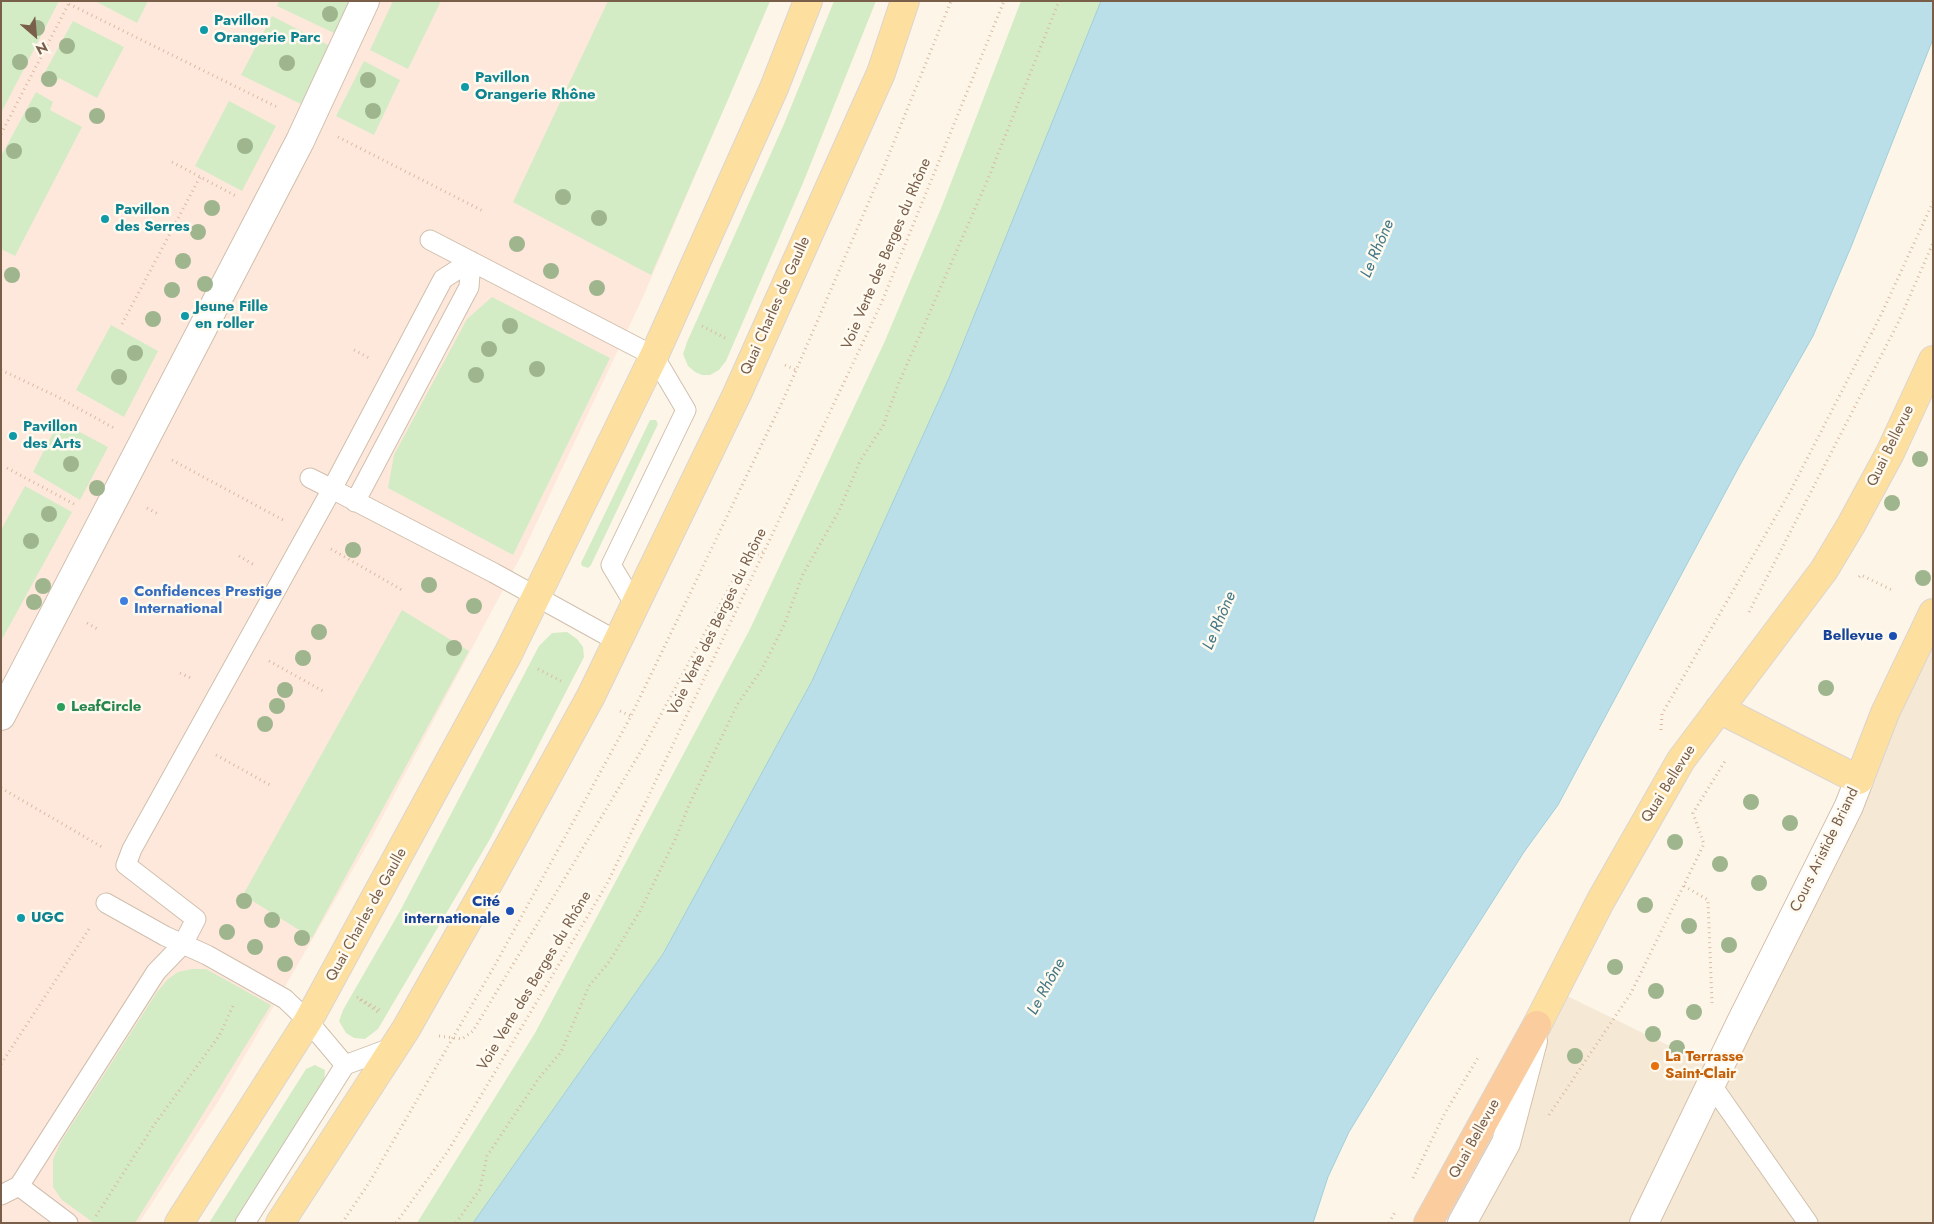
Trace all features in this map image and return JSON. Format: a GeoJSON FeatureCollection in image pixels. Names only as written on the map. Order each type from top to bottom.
{"type":"FeatureCollection","features":[{"type":"Feature","properties":{"kind":"highway","name":"Quai Bellevue"},"geometry":{"type":"LineString","coordinates":[[1428,1223],[1537,1025]]}},
{"type":"Feature","properties":{"kind":"main road","name":"Quai Charles de Gaulle"},"geometry":{"type":"LineString","coordinates":[[180,1223],[308,1021],[498,671],[654,356],[774,88],[808,1]]}},
{"type":"Feature","properties":{"kind":"main road","name":"Quai Charles de Gaulle"},"geometry":{"type":"LineString","coordinates":[[280,1223],[396,1046],[483,893],[591,696],[737,394],[880,73],[905,1]]}},
{"type":"Feature","properties":{"kind":"main road","name":"Quai Bellevue"},"geometry":{"type":"LineString","coordinates":[[1537,1025],[1600,902],[1681,760],[1824,570],[1851,525],[1890,453],[1933,360]]}},
{"type":"Feature","properties":{"kind":"main road","name":"Cours Aristide Briand"},"geometry":{"type":"LineString","coordinates":[[1859,780],[1884,713],[1933,613]]}},
{"type":"Feature","properties":{"kind":"main road"},"geometry":{"type":"LineString","coordinates":[[1719,709],[1859,780]]}},
{"type":"Feature","properties":{"kind":"street"},"geometry":{"type":"LineString","coordinates":[[1,716],[308,123],[365,1]]}},
{"type":"Feature","properties":{"kind":"street","name":"Cours Aristide Briand"},"geometry":{"type":"LineString","coordinates":[[1644,1223],[1710,1084],[1849,806],[1859,780]]}},
{"type":"Feature","properties":{"kind":"street"},"geometry":{"type":"LineString","coordinates":[[1462,1223],[1506,1143],[1537,1025]]}},
{"type":"Feature","properties":{"kind":"lane"},"geometry":{"type":"LineString","coordinates":[[430,240],[654,356],[686,410],[611,564],[635,606]]}},
{"type":"Feature","properties":{"kind":"lane"},"geometry":{"type":"LineString","coordinates":[[1,1195],[18,1186],[156,972],[183,944],[196,919],[129,857],[332,489],[442,279],[471,261]]}},
{"type":"Feature","properties":{"kind":"lane"},"geometry":{"type":"LineString","coordinates":[[355,502],[468,286],[471,261]]}},
{"type":"Feature","properties":{"kind":"lane"},"geometry":{"type":"LineString","coordinates":[[310,478],[617,641]]}},
{"type":"Feature","properties":{"kind":"lane"},"geometry":{"type":"LineString","coordinates":[[106,903],[284,999],[308,1021],[345,1065]]}},
{"type":"Feature","properties":{"kind":"lane"},"geometry":{"type":"LineString","coordinates":[[245,1223],[345,1065],[396,1046]]}},
{"type":"Feature","properties":{"kind":"lane"},"geometry":{"type":"LineString","coordinates":[[1710,1084],[1808,1223]]}},
{"type":"Feature","properties":{"kind":"lane"},"geometry":{"type":"LineString","coordinates":[[18,1186],[68,1223]]}},
{"type":"Feature","properties":{"kind":"path"},"geometry":{"type":"LineString","coordinates":[[1,134],[70,1]]}},
{"type":"Feature","properties":{"kind":"path","name":"Voie Verte des Berges du Rhône"},"geometry":{"type":"LineString","coordinates":[[396,1223],[448,1151],[608,882],[881,304],[1004,1]]}},
{"type":"Feature","properties":{"kind":"path"},"geometry":{"type":"LineString","coordinates":[[456,1223],[480,1189],[487,1156],[540,1078],[561,1052],[589,986],[609,962],[640,911],[737,705],[762,669],[784,625],[802,574],[839,511],[860,461],[883,426],[898,385],[988,179],[1060,1]]}},
{"type":"Feature","properties":{"kind":"path"},"geometry":{"type":"LineString","coordinates":[[172,162],[263,210]]}},
{"type":"Feature","properties":{"kind":"path"},"geometry":{"type":"LineString","coordinates":[[122,324],[200,177]]}},
{"type":"Feature","properties":{"kind":"path"},"geometry":{"type":"LineString","coordinates":[[1660,733],[1662,714],[1791,490],[1881,314],[1933,202]]}},
{"type":"Feature","properties":{"kind":"path"},"geometry":{"type":"LineString","coordinates":[[1745,618],[1898,323],[1933,243]]}},
{"type":"Feature","properties":{"kind":"path"},"geometry":{"type":"LineString","coordinates":[[694,323],[726,338]]}},
{"type":"Feature","properties":{"kind":"path"},"geometry":{"type":"LineString","coordinates":[[1,370],[56,396],[307,535],[402,590]]}},
{"type":"Feature","properties":{"kind":"path"},"geometry":{"type":"LineString","coordinates":[[7,468],[104,520]]}},
{"type":"Feature","properties":{"kind":"path"},"geometry":{"type":"LineString","coordinates":[[473,1030],[644,746],[744,560],[764,552]]}},
{"type":"Feature","properties":{"kind":"path"},"geometry":{"type":"LineString","coordinates":[[1856,579],[1861,575],[1894,590]]}},
{"type":"Feature","properties":{"kind":"path"},"geometry":{"type":"LineString","coordinates":[[244,647],[323,691]]}},
{"type":"Feature","properties":{"kind":"path"},"geometry":{"type":"LineString","coordinates":[[532,666],[569,685]]}},
{"type":"Feature","properties":{"kind":"path"},"geometry":{"type":"LineString","coordinates":[[193,742],[270,785]]}},
{"type":"Feature","properties":{"kind":"path"},"geometry":{"type":"LineString","coordinates":[[1563,1096],[1631,993],[1684,886],[1704,844],[1693,813],[1725,761]]}},
{"type":"Feature","properties":{"kind":"path"},"geometry":{"type":"LineString","coordinates":[[1,788],[109,851],[129,857]]}},
{"type":"Feature","properties":{"kind":"path"},"geometry":{"type":"LineString","coordinates":[[1684,886],[1708,900],[1712,1011]]}},
{"type":"Feature","properties":{"kind":"path"},"geometry":{"type":"LineString","coordinates":[[1,1064],[106,903]]}},
{"type":"Feature","properties":{"kind":"path"},"geometry":{"type":"LineString","coordinates":[[91,1223],[154,1125],[219,1036],[248,978]]}},
{"type":"Feature","properties":{"kind":"path"},"geometry":{"type":"LineString","coordinates":[[352,995],[380,1013]]}},
{"type":"Feature","properties":{"kind":"path"},"geometry":{"type":"LineString","coordinates":[[1411,1180],[1445,1113],[1480,1055]]}},
{"type":"Feature","properties":{"kind":"path"},"geometry":{"type":"LineString","coordinates":[[1389,1223],[1399,1205]]}},
{"type":"Feature","properties":{"kind":"shaded area"},"geometry":{"type":"Polygon","coordinates":[[[1,1],[770,1],[643,297],[521,556],[370,840],[218,1102],[139,1223],[1,1223],[1,1]]]}},
{"type":"Feature","properties":{"kind":"shaded area"},"geometry":{"type":"Polygon","coordinates":[[[1933,631],[1933,1223],[1468,1223],[1542,1031],[1561,993],[1723,1072],[1933,631]]]}},
{"type":"Feature","properties":{"kind":"green space"},"geometry":{"type":"Polygon","coordinates":[[[1,1],[59,1],[1,113],[1,1]]]}},
{"type":"Feature","properties":{"kind":"green space"},"geometry":{"type":"Polygon","coordinates":[[[95,1],[148,1],[137,23],[95,1]]]}},
{"type":"Feature","properties":{"kind":"green space"},"geometry":{"type":"Polygon","coordinates":[[[279,1],[356,1],[340,36],[277,6],[279,1]]]}},
{"type":"Feature","properties":{"kind":"green space"},"geometry":{"type":"Polygon","coordinates":[[[393,1],[441,1],[408,69],[370,50],[393,1]]]}},
{"type":"Feature","properties":{"kind":"green space"},"geometry":{"type":"Polygon","coordinates":[[[608,1],[770,1],[651,275],[513,202],[608,1]]]}},
{"type":"Feature","properties":{"kind":"green space"},"geometry":{"type":"Polygon","coordinates":[[[834,1],[876,1],[803,183],[726,361],[719,370],[710,375],[702,375],[688,366],[683,354],[687,342],[784,124],[834,1]]]}},
{"type":"Feature","properties":{"kind":"green space"},"geometry":{"type":"Polygon","coordinates":[[[1021,1],[1101,1],[949,378],[812,681],[663,954],[473,1223],[417,1223],[535,1033],[750,629],[884,343],[942,206],[1021,1]]]}},
{"type":"Feature","properties":{"kind":"green space"},"geometry":{"type":"Polygon","coordinates":[[[272,16],[332,47],[303,105],[241,75],[272,16]]]}},
{"type":"Feature","properties":{"kind":"green space"},"geometry":{"type":"Polygon","coordinates":[[[73,21],[124,47],[97,98],[59,78],[52,87],[40,81],[73,21]]]}},
{"type":"Feature","properties":{"kind":"green space"},"geometry":{"type":"Polygon","coordinates":[[[364,61],[400,80],[374,135],[336,116],[364,61]]]}},
{"type":"Feature","properties":{"kind":"green space"},"geometry":{"type":"Polygon","coordinates":[[[36,92],[53,102],[50,110],[82,127],[15,256],[1,249],[1,156],[36,92]]]}},
{"type":"Feature","properties":{"kind":"green space"},"geometry":{"type":"Polygon","coordinates":[[[229,101],[276,126],[242,191],[195,166],[229,101]]]}},
{"type":"Feature","properties":{"kind":"green space"},"geometry":{"type":"Polygon","coordinates":[[[492,297],[610,358],[513,555],[388,488],[394,455],[467,319],[492,297]]]}},
{"type":"Feature","properties":{"kind":"green space"},"geometry":{"type":"Polygon","coordinates":[[[111,325],[158,351],[124,417],[76,390],[111,325]]]}},
{"type":"Feature","properties":{"kind":"green space"},"geometry":{"type":"Polygon","coordinates":[[[650,420],[656,420],[658,424],[591,565],[588,568],[582,566],[581,563],[650,420]]]}},
{"type":"Feature","properties":{"kind":"green space"},"geometry":{"type":"Polygon","coordinates":[[[59,421],[108,447],[80,500],[33,472],[59,421]]]}},
{"type":"Feature","properties":{"kind":"green space"},"geometry":{"type":"Polygon","coordinates":[[[25,486],[72,512],[1,641],[1,530],[25,486]]]}},
{"type":"Feature","properties":{"kind":"green space"},"geometry":{"type":"Polygon","coordinates":[[[402,610],[469,651],[312,938],[243,895],[402,610]]]}},
{"type":"Feature","properties":{"kind":"green space"},"geometry":{"type":"Polygon","coordinates":[[[567,632],[577,639],[583,647],[584,657],[490,839],[378,1029],[365,1039],[354,1038],[346,1033],[339,1021],[343,1010],[400,911],[539,646],[552,633],[567,632]]]}},
{"type":"Feature","properties":{"kind":"green space"},"geometry":{"type":"Polygon","coordinates":[[[206,969],[271,1005],[135,1223],[94,1223],[62,1200],[53,1187],[53,1159],[62,1140],[157,992],[168,979],[178,972],[206,969]]]}},
{"type":"Feature","properties":{"kind":"green space"},"geometry":{"type":"Polygon","coordinates":[[[315,1065],[325,1070],[324,1083],[235,1223],[209,1223],[306,1069],[315,1065]]]}},
{"type":"Feature","properties":{"kind":"water","name":"Le Rhône"},"geometry":{"type":"Polygon","coordinates":[[[1101,1],[1933,1],[1933,39],[1851,247],[1813,336],[1740,465],[1558,805],[1524,852],[1349,1132],[1328,1177],[1313,1223],[473,1223],[663,954],[812,681],[949,378],[1101,1]]]}},
{"type":"Feature","properties":{"kind":"place","name":"Pavillon Orangerie Parc"},"geometry":{"type":"Point","coordinates":[204,30]}},
{"type":"Feature","properties":{"kind":"place","name":"Pavillon Orangerie Rhône"},"geometry":{"type":"Point","coordinates":[465,87]}},
{"type":"Feature","properties":{"kind":"place","name":"Pavillon des Serres"},"geometry":{"type":"Point","coordinates":[105,219]}},
{"type":"Feature","properties":{"kind":"place","name":"Jeune Fille en roller"},"geometry":{"type":"Point","coordinates":[185,316]}},
{"type":"Feature","properties":{"kind":"place","name":"Pavillon des Arts"},"geometry":{"type":"Point","coordinates":[13,436]}},
{"type":"Feature","properties":{"kind":"place","name":"Confidences Prestige International"},"geometry":{"type":"Point","coordinates":[124,601]}},
{"type":"Feature","properties":{"kind":"place","name":"Bellevue"},"geometry":{"type":"Point","coordinates":[1893,636]}},
{"type":"Feature","properties":{"kind":"place","name":"LeafCircle"},"geometry":{"type":"Point","coordinates":[61,707]}},
{"type":"Feature","properties":{"kind":"place","name":"Cité internationale"},"geometry":{"type":"Point","coordinates":[510,911]}},
{"type":"Feature","properties":{"kind":"place","name":"UGC"},"geometry":{"type":"Point","coordinates":[21,918]}},
{"type":"Feature","properties":{"kind":"place","name":"La Terrasse Saint-Clair"},"geometry":{"type":"Point","coordinates":[1655,1066]}}]}
